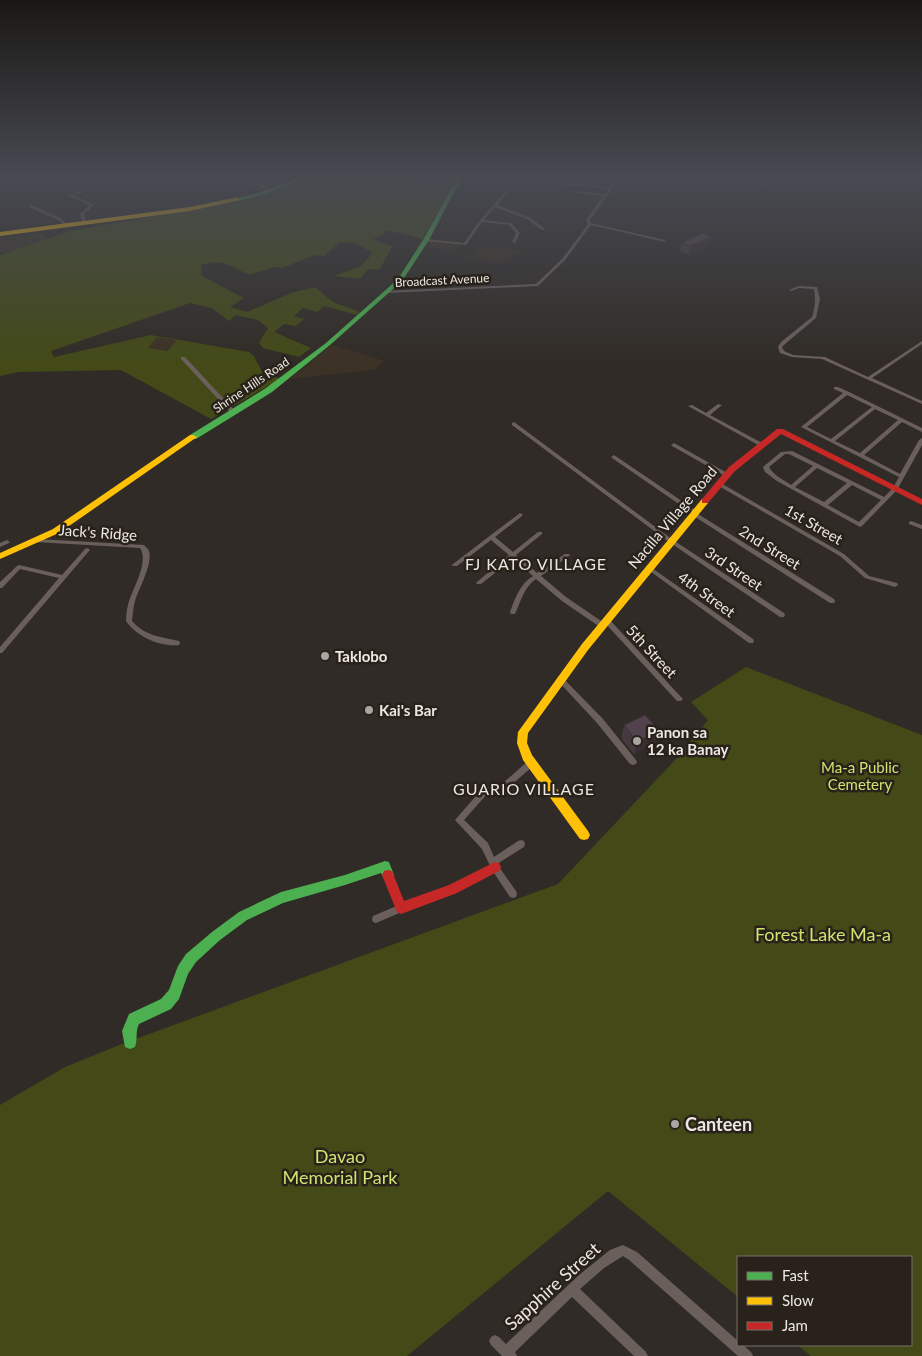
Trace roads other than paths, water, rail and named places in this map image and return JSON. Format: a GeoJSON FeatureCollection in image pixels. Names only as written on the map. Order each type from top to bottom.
{"type":"FeatureCollection","features":[{"type":"Feature","properties":{"kind":"main road","name":"Shrine Hills Road"},"geometry":{"type":"LineString","coordinates":[[0,556],[37,541],[56,530],[292,373],[404,275],[426,240]]}},
{"type":"Feature","properties":{"kind":"main road","name":"Nacilla Village Road"},"geometry":{"type":"LineString","coordinates":[[584,835],[531,763],[522,743],[523,732],[560,679],[604,623],[738,463],[780,431],[922,502]]}},
{"type":"Feature","properties":{"kind":"main road"},"geometry":{"type":"LineString","coordinates":[[130,1042],[128,1033],[130,1023],[140,1015],[168,1004],[185,966],[192,956],[210,941],[262,906],[284,897],[346,880],[385,866],[401,908],[453,889],[494,865]]}},
{"type":"Feature","properties":{"kind":"street"},"geometry":{"type":"LineString","coordinates":[[426,240],[465,244],[469,238]]}},
{"type":"Feature","properties":{"kind":"street"},"geometry":{"type":"LineString","coordinates":[[514,242],[516,238]]}},
{"type":"Feature","properties":{"kind":"street","name":"Broadcast Avenue"},"geometry":{"type":"LineString","coordinates":[[386,292],[538,285],[564,259],[579,238]]}},
{"type":"Feature","properties":{"kind":"street"},"geometry":{"type":"LineString","coordinates":[[652,238],[664,241]]}},
{"type":"Feature","properties":{"kind":"street"},"geometry":{"type":"LineString","coordinates":[[791,290],[799,287],[816,288],[818,293],[816,312],[814,318],[783,343],[780,347],[782,352],[792,356],[823,358],[922,403]]}},
{"type":"Feature","properties":{"kind":"street"},"geometry":{"type":"LineString","coordinates":[[870,378],[922,342]]}},
{"type":"Feature","properties":{"kind":"street"},"geometry":{"type":"LineString","coordinates":[[183,358],[233,412]]}},
{"type":"Feature","properties":{"kind":"street"},"geometry":{"type":"LineString","coordinates":[[836,388],[922,430]]}},
{"type":"Feature","properties":{"kind":"street"},"geometry":{"type":"LineString","coordinates":[[847,393],[804,427],[902,477]]}},
{"type":"Feature","properties":{"kind":"street"},"geometry":{"type":"LineString","coordinates":[[706,415],[720,405]]}},
{"type":"Feature","properties":{"kind":"street"},"geometry":{"type":"LineString","coordinates":[[690,406],[762,444]]}},
{"type":"Feature","properties":{"kind":"street"},"geometry":{"type":"LineString","coordinates":[[831,441],[875,407]]}},
{"type":"Feature","properties":{"kind":"street"},"geometry":{"type":"LineString","coordinates":[[860,456],[902,420]]}},
{"type":"Feature","properties":{"kind":"street","name":"3rd Street"},"geometry":{"type":"LineString","coordinates":[[514,424],[671,541],[782,615]]}},
{"type":"Feature","properties":{"kind":"street"},"geometry":{"type":"LineString","coordinates":[[885,500],[787,451],[767,465],[766,469],[770,474],[860,525],[885,500],[895,489],[922,440]]}},
{"type":"Feature","properties":{"kind":"street"},"geometry":{"type":"LineString","coordinates":[[674,445],[726,475]]}},
{"type":"Feature","properties":{"kind":"street","name":"2nd Street"},"geometry":{"type":"LineString","coordinates":[[614,457],[695,514],[832,601]]}},
{"type":"Feature","properties":{"kind":"street"},"geometry":{"type":"LineString","coordinates":[[792,487],[817,465]]}},
{"type":"Feature","properties":{"kind":"street"},"geometry":{"type":"LineString","coordinates":[[824,505],[851,483]]}},
{"type":"Feature","properties":{"kind":"street","name":"1st Street"},"geometry":{"type":"LineString","coordinates":[[719,484],[842,555],[867,577],[894,586]]}},
{"type":"Feature","properties":{"kind":"street"},"geometry":{"type":"LineString","coordinates":[[455,565],[520,515]]}},
{"type":"Feature","properties":{"kind":"street"},"geometry":{"type":"LineString","coordinates":[[911,523],[922,526]]}},
{"type":"Feature","properties":{"kind":"street"},"geometry":{"type":"LineString","coordinates":[[479,583],[540,533]]}},
{"type":"Feature","properties":{"kind":"street","name":"5th Street"},"geometry":{"type":"LineString","coordinates":[[492,537],[564,599],[604,623],[679,699]]}},
{"type":"Feature","properties":{"kind":"street","name":"Jack's Ridge"},"geometry":{"type":"LineString","coordinates":[[37,541],[142,546],[146,549],[148,558],[129,607],[129,621],[142,634],[162,641],[177,643]]}},
{"type":"Feature","properties":{"kind":"street"},"geometry":{"type":"LineString","coordinates":[[0,545],[7,542]]}},
{"type":"Feature","properties":{"kind":"street"},"geometry":{"type":"LineString","coordinates":[[0,651],[88,550]]}},
{"type":"Feature","properties":{"kind":"street"},"geometry":{"type":"LineString","coordinates":[[513,612],[524,586],[568,555]]}},
{"type":"Feature","properties":{"kind":"street"},"geometry":{"type":"LineString","coordinates":[[0,586],[19,567],[64,576]]}},
{"type":"Feature","properties":{"kind":"street","name":"4th Street"},"geometry":{"type":"LineString","coordinates":[[649,568],[751,641]]}},
{"type":"Feature","properties":{"kind":"street"},"geometry":{"type":"LineString","coordinates":[[560,679],[600,721],[633,762]]}},
{"type":"Feature","properties":{"kind":"street"},"geometry":{"type":"LineString","coordinates":[[513,894],[479,838],[459,820],[486,790],[504,787],[531,763]]}},
{"type":"Feature","properties":{"kind":"street"},"geometry":{"type":"LineString","coordinates":[[494,865],[521,844]]}},
{"type":"Feature","properties":{"kind":"street"},"geometry":{"type":"LineString","coordinates":[[376,919],[401,908]]}},
{"type":"Feature","properties":{"kind":"street","name":"Sapphire Street"},"geometry":{"type":"LineString","coordinates":[[508,1354],[572,1289],[614,1253],[624,1250],[747,1356]]}},
{"type":"Feature","properties":{"kind":"street"},"geometry":{"type":"LineString","coordinates":[[572,1289],[642,1356]]}},
{"type":"Feature","properties":{"kind":"street"},"geometry":{"type":"LineString","coordinates":[[495,1341],[508,1354]]}},
{"type":"Feature","properties":{"kind":"place","name":"Taklobo"},"geometry":{"type":"Point","coordinates":[325,656]}},
{"type":"Feature","properties":{"kind":"place","name":"Kai's Bar"},"geometry":{"type":"Point","coordinates":[369,710]}},
{"type":"Feature","properties":{"kind":"place","name":"Panon sa 12 ka Banay"},"geometry":{"type":"Point","coordinates":[637,741]}},
{"type":"Feature","properties":{"kind":"place","name":"Canteen"},"geometry":{"type":"Point","coordinates":[675,1124]}},
{"type":"Feature","properties":{"kind":"district","name":"FJ KATO VILLAGE"},"geometry":{"type":"Point","coordinates":[536,563]}},
{"type":"Feature","properties":{"kind":"district","name":"GUARIO VILLAGE"},"geometry":{"type":"Point","coordinates":[524,788]}},
{"type":"Feature","properties":{"kind":"park label","name":"Ma-a Public Cemetery"},"geometry":{"type":"Point","coordinates":[860,776]}},
{"type":"Feature","properties":{"kind":"park label","name":"Forest Lake Ma-a"},"geometry":{"type":"Point","coordinates":[823,934]}},
{"type":"Feature","properties":{"kind":"park label","name":"Davao Memorial Park"},"geometry":{"type":"Point","coordinates":[340,1166]}}]}
